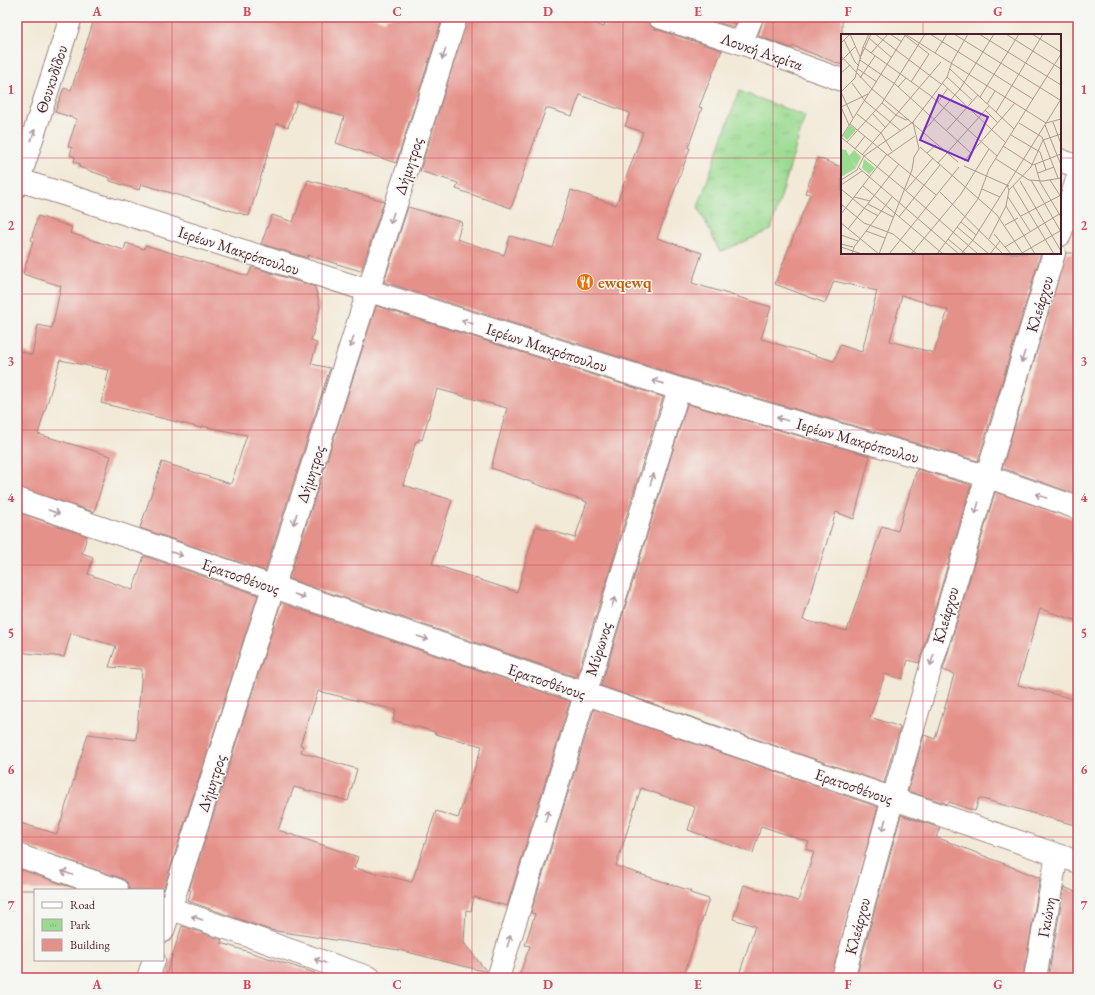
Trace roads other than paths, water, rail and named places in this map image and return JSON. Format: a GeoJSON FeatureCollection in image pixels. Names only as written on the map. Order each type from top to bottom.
{"type":"FeatureCollection","features":[{"type":"Feature","properties":{"kind":"street","name":"Θουκυδίδου"},"geometry":{"type":"LineString","coordinates":[[18,183],[71,17]]}},
{"type":"Feature","properties":{"kind":"street","name":"Δήμητρος"},"geometry":{"type":"LineString","coordinates":[[164,926],[167,907],[274,587],[456,17]]}},
{"type":"Feature","properties":{"kind":"street","name":"Λουκή Ακρίτα"},"geometry":{"type":"LineString","coordinates":[[659,17],[741,43],[841,80]]}},
{"type":"Feature","properties":{"kind":"street"},"geometry":{"type":"LineString","coordinates":[[741,43],[752,17]]}},
{"type":"Feature","properties":{"kind":"street"},"geometry":{"type":"LineString","coordinates":[[1061,160],[1078,167]]}},
{"type":"Feature","properties":{"kind":"street"},"geometry":{"type":"LineString","coordinates":[[1061,232],[1078,176]]}},
{"type":"Feature","properties":{"kind":"street","name":"Ιερέων Μακρόπουλου"},"geometry":{"type":"LineString","coordinates":[[18,183],[680,389],[986,476],[1078,508]]}},
{"type":"Feature","properties":{"kind":"street","name":"Κλεάρχου"},"geometry":{"type":"LineString","coordinates":[[843,978],[892,798],[986,476],[1054,254]]}},
{"type":"Feature","properties":{"kind":"street","name":"Μύρωνος"},"geometry":{"type":"LineString","coordinates":[[498,978],[584,693],[680,389]]}},
{"type":"Feature","properties":{"kind":"street","name":"Ερατοσθένους"},"geometry":{"type":"LineString","coordinates":[[17,499],[1078,862]]}},
{"type":"Feature","properties":{"kind":"street"},"geometry":{"type":"LineString","coordinates":[[17,855],[114,889]]}},
{"type":"Feature","properties":{"kind":"street","name":"Γκιώνη"},"geometry":{"type":"LineString","coordinates":[[1035,978],[1057,855]]}},
{"type":"Feature","properties":{"kind":"street"},"geometry":{"type":"LineString","coordinates":[[167,907],[370,978]]}},
{"type":"Feature","properties":{"kind":"street"},"geometry":{"type":"LineString","coordinates":[[148,978],[154,961]]}},
{"type":"Feature","properties":{"kind":"place","name":"ewqewq"},"geometry":{"type":"Point","coordinates":[585,282]}}]}
